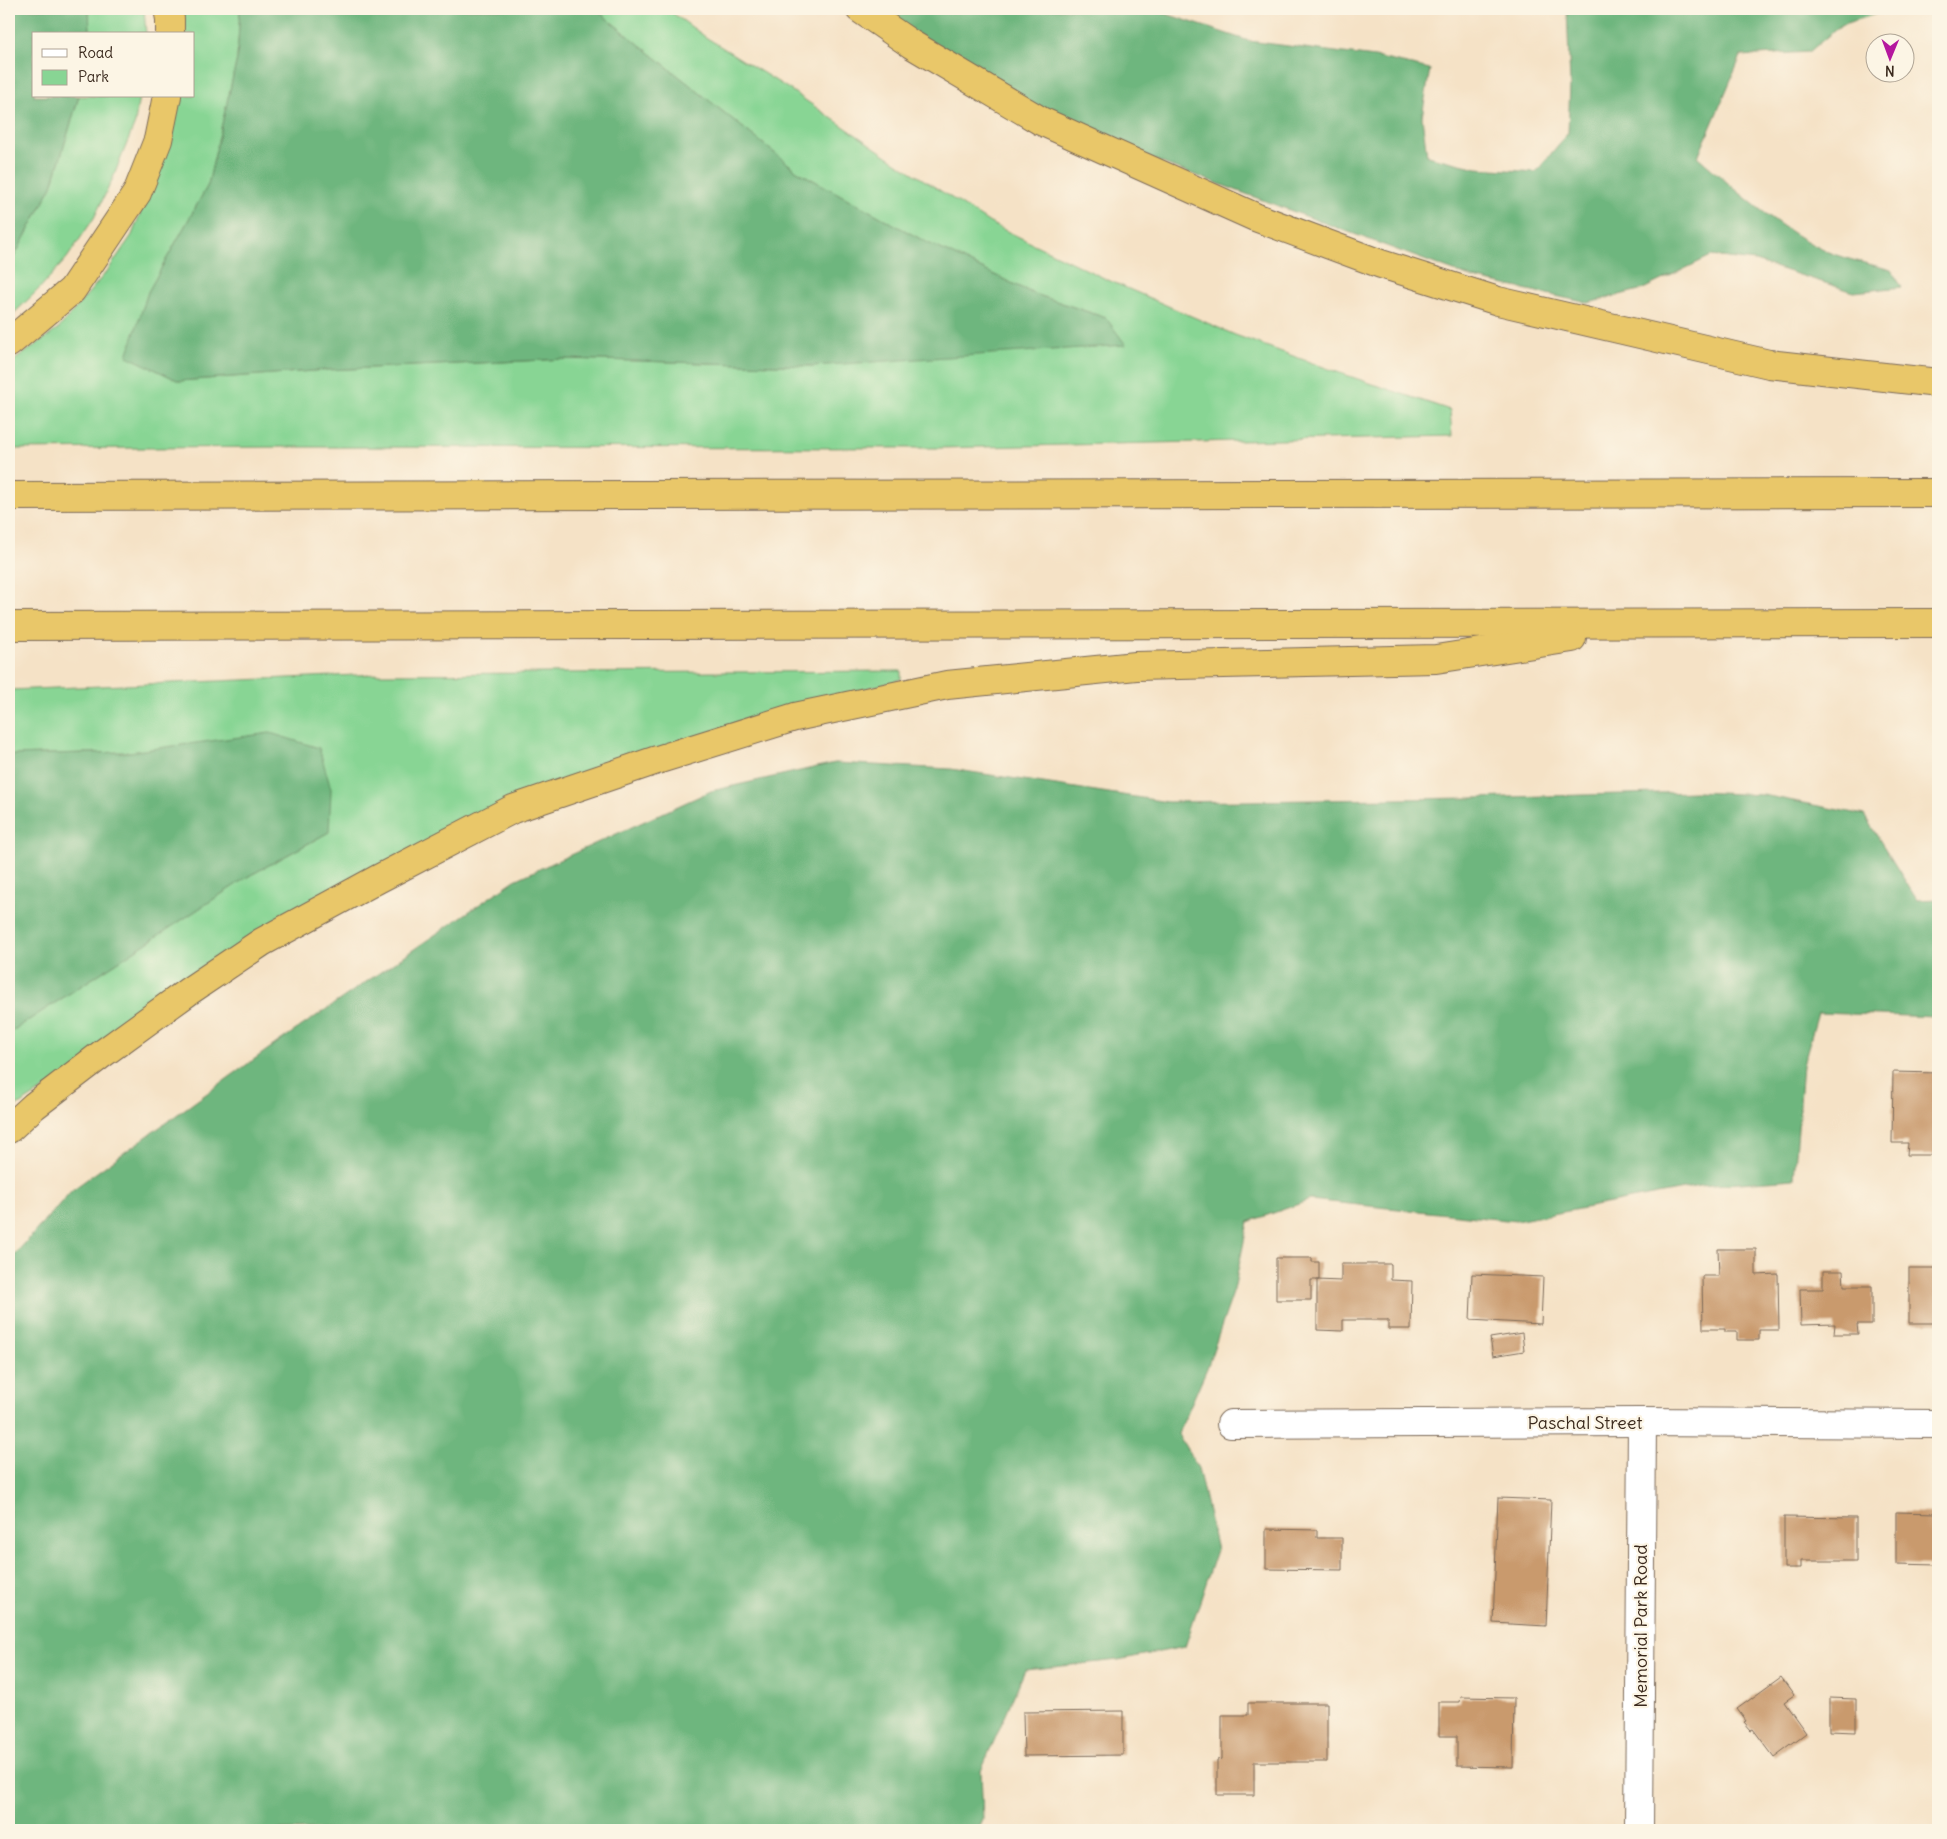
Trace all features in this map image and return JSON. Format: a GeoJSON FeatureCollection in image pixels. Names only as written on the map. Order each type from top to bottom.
{"type":"FeatureCollection","features":[{"type":"Feature","properties":{"kind":"highway"},"geometry":{"type":"LineString","coordinates":[[168,9],[170,32]]}},
{"type":"Feature","properties":{"kind":"highway"},"geometry":{"type":"LineString","coordinates":[[860,9],[911,44],[1041,121],[1255,217],[1382,264],[1498,301],[1769,364],[1938,383]]}},
{"type":"Feature","properties":{"kind":"highway"},"geometry":{"type":"LineString","coordinates":[[9,343],[72,290],[137,193],[158,140],[167,98]]}},
{"type":"Feature","properties":{"kind":"highway"},"geometry":{"type":"LineString","coordinates":[[9,496],[1938,493]]}},
{"type":"Feature","properties":{"kind":"highway"},"geometry":{"type":"LineString","coordinates":[[9,626],[1938,623]]}},
{"type":"Feature","properties":{"kind":"highway"},"geometry":{"type":"LineString","coordinates":[[9,1129],[34,1106],[94,1060],[189,991],[262,942],[378,879],[513,809],[657,760],[795,717],[947,686],[1136,666],[1436,659],[1661,624]]}},
{"type":"Feature","properties":{"kind":"street","name":"Paschal Street"},"geometry":{"type":"LineString","coordinates":[[1231,1424],[1642,1422],[1938,1424]]}},
{"type":"Feature","properties":{"kind":"street","name":"Memorial Park Road"},"geometry":{"type":"LineString","coordinates":[[1639,1830],[1642,1422]]}},
{"type":"Feature","properties":{"kind":"green space"},"geometry":{"type":"Polygon","coordinates":[[[9,9],[89,9],[90,32],[32,32],[32,98],[78,98],[52,186],[12,261],[9,263],[9,9]]]}},
{"type":"Feature","properties":{"kind":"green space"},"geometry":{"type":"Polygon","coordinates":[[[89,9],[144,9],[146,32],[90,32],[89,9]]]}},
{"type":"Feature","properties":{"kind":"green space"},"geometry":{"type":"Polygon","coordinates":[[[179,9],[240,9],[237,59],[208,185],[148,292],[128,356],[179,381],[326,370],[566,359],[812,366],[1106,318],[1032,293],[926,242],[797,171],[595,9],[667,9],[707,38],[789,89],[990,223],[1108,280],[1235,335],[1450,410],[1452,436],[939,448],[286,447],[9,449],[9,364],[58,329],[108,270],[132,235],[158,167],[175,98],[195,98],[195,32],[180,32],[179,9]]]}},
{"type":"Feature","properties":{"kind":"green space"},"geometry":{"type":"Polygon","coordinates":[[[240,9],[595,9],[797,171],[926,242],[1032,293],[1106,318],[1126,345],[812,366],[566,359],[326,370],[179,381],[127,356],[148,292],[208,185],[237,59],[240,9]]]}},
{"type":"Feature","properties":{"kind":"green space"},"geometry":{"type":"Polygon","coordinates":[[[883,9],[1151,9],[1249,41],[1375,57],[1430,69],[1422,117],[1427,156],[1477,168],[1536,172],[1568,133],[1570,84],[1567,9],[1892,9],[1841,25],[1809,52],[1741,56],[1698,157],[1776,222],[1793,233],[1828,252],[1891,270],[1902,287],[1854,292],[1755,261],[1711,256],[1643,289],[1588,303],[1473,278],[1138,154],[991,89],[883,9]]]}},
{"type":"Feature","properties":{"kind":"green space"},"geometry":{"type":"Polygon","coordinates":[[[78,98],[139,98],[135,123],[113,178],[94,218],[67,258],[9,318],[9,263],[12,261],[52,186],[78,98]]]}},
{"type":"Feature","properties":{"kind":"green space"},"geometry":{"type":"Polygon","coordinates":[[[901,671],[901,679],[893,682],[817,700],[508,803],[9,1111],[9,1033],[249,876],[329,832],[129,752],[9,755],[9,690],[380,674],[901,671]]]}},
{"type":"Feature","properties":{"kind":"green space"},"geometry":{"type":"Polygon","coordinates":[[[270,733],[319,748],[331,789],[329,832],[249,876],[9,1033],[9,755],[129,752],[270,733]]]}},
{"type":"Feature","properties":{"kind":"green space"},"geometry":{"type":"Polygon","coordinates":[[[835,763],[951,769],[1168,802],[1472,798],[1696,792],[1763,795],[1864,815],[1917,900],[1938,899],[1938,1017],[1818,1013],[1803,1065],[1794,1179],[1699,1186],[1516,1221],[1310,1200],[1248,1222],[1234,1290],[1207,1368],[1178,1434],[1198,1468],[1217,1550],[1185,1647],[1118,1660],[1025,1670],[981,1771],[983,1819],[978,1830],[9,1830],[9,1261],[72,1190],[277,1043],[515,880],[711,791],[835,763]]]}},
{"type":"Feature","properties":{"kind":"building"},"geometry":{"type":"Polygon","coordinates":[[[1893,1072],[1938,1073],[1938,1155],[1907,1155],[1908,1143],[1892,1143],[1893,1072]]]}},
{"type":"Feature","properties":{"kind":"building"},"geometry":{"type":"Polygon","coordinates":[[[1718,1249],[1756,1249],[1756,1275],[1778,1274],[1779,1330],[1759,1330],[1759,1340],[1737,1340],[1737,1332],[1725,1332],[1725,1329],[1703,1329],[1702,1276],[1719,1276],[1718,1249]]]}},
{"type":"Feature","properties":{"kind":"building"},"geometry":{"type":"Polygon","coordinates":[[[1276,1258],[1312,1258],[1312,1262],[1319,1262],[1319,1280],[1311,1280],[1311,1300],[1276,1300],[1276,1258]]]}},
{"type":"Feature","properties":{"kind":"building"},"geometry":{"type":"Polygon","coordinates":[[[1341,1264],[1391,1264],[1391,1280],[1412,1281],[1411,1329],[1388,1329],[1388,1320],[1343,1320],[1343,1331],[1317,1330],[1317,1280],[1341,1281],[1341,1264]]]}},
{"type":"Feature","properties":{"kind":"building"},"geometry":{"type":"Polygon","coordinates":[[[1909,1268],[1938,1268],[1938,1323],[1909,1323],[1909,1268]]]}},
{"type":"Feature","properties":{"kind":"building"},"geometry":{"type":"Polygon","coordinates":[[[1823,1271],[1843,1271],[1844,1286],[1872,1286],[1872,1324],[1857,1324],[1858,1334],[1834,1334],[1835,1324],[1801,1325],[1800,1289],[1823,1289],[1823,1271]]]}},
{"type":"Feature","properties":{"kind":"building"},"geometry":{"type":"Polygon","coordinates":[[[1472,1274],[1543,1277],[1541,1324],[1470,1320],[1472,1274]]]}},
{"type":"Feature","properties":{"kind":"building"},"geometry":{"type":"Polygon","coordinates":[[[1522,1333],[1524,1351],[1493,1356],[1490,1338],[1522,1333]]]}},
{"type":"Feature","properties":{"kind":"building"},"geometry":{"type":"Polygon","coordinates":[[[1498,1498],[1551,1500],[1546,1626],[1493,1623],[1498,1498]]]}},
{"type":"Feature","properties":{"kind":"building"},"geometry":{"type":"Polygon","coordinates":[[[1896,1512],[1938,1513],[1938,1565],[1896,1564],[1896,1512]]]}},
{"type":"Feature","properties":{"kind":"building"},"geometry":{"type":"Polygon","coordinates":[[[1784,1517],[1856,1518],[1856,1561],[1801,1561],[1801,1568],[1784,1568],[1784,1517]]]}},
{"type":"Feature","properties":{"kind":"building"},"geometry":{"type":"Polygon","coordinates":[[[1266,1529],[1317,1530],[1317,1538],[1342,1538],[1342,1570],[1266,1569],[1266,1529]]]}},
{"type":"Feature","properties":{"kind":"building"},"geometry":{"type":"Polygon","coordinates":[[[1781,1677],[1794,1695],[1784,1702],[1806,1733],[1774,1757],[1753,1729],[1751,1730],[1744,1722],[1746,1721],[1737,1709],[1781,1677]]]}},
{"type":"Feature","properties":{"kind":"building"},"geometry":{"type":"Polygon","coordinates":[[[1461,1697],[1514,1698],[1513,1767],[1457,1766],[1457,1736],[1439,1736],[1439,1702],[1460,1702],[1461,1697]]]}},
{"type":"Feature","properties":{"kind":"building"},"geometry":{"type":"Polygon","coordinates":[[[1829,1698],[1856,1699],[1856,1732],[1829,1731],[1829,1698]]]}},
{"type":"Feature","properties":{"kind":"building"},"geometry":{"type":"Polygon","coordinates":[[[1248,1703],[1327,1703],[1327,1762],[1254,1762],[1254,1795],[1217,1795],[1217,1760],[1222,1759],[1222,1715],[1248,1715],[1248,1703]]]}},
{"type":"Feature","properties":{"kind":"building"},"geometry":{"type":"Polygon","coordinates":[[[1123,1711],[1123,1755],[1024,1756],[1023,1712],[1123,1711]]]}}]}
